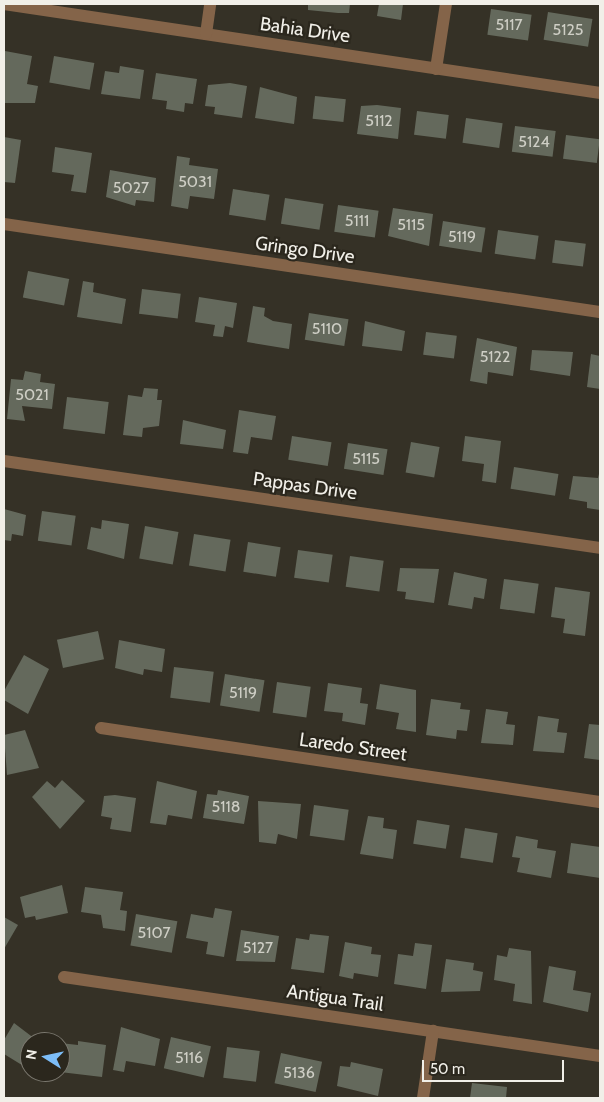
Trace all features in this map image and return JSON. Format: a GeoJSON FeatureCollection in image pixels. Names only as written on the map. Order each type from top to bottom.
{"type":"FeatureCollection","features":[{"type":"Feature","properties":{"kind":"street","name":"Bahia Drive"},"geometry":{"type":"LineString","coordinates":[[4,4],[600,93]]}},
{"type":"Feature","properties":{"kind":"street"},"geometry":{"type":"LineString","coordinates":[[206,34],[210,4]]}},
{"type":"Feature","properties":{"kind":"street"},"geometry":{"type":"LineString","coordinates":[[436,68],[446,4]]}},
{"type":"Feature","properties":{"kind":"street","name":"Gringo Drive"},"geometry":{"type":"LineString","coordinates":[[4,224],[600,312]]}},
{"type":"Feature","properties":{"kind":"street","name":"Pappas Drive"},"geometry":{"type":"LineString","coordinates":[[4,460],[600,548]]}},
{"type":"Feature","properties":{"kind":"street","name":"Laredo Street"},"geometry":{"type":"LineString","coordinates":[[101,728],[600,802]]}},
{"type":"Feature","properties":{"kind":"street","name":"Antigua Trail"},"geometry":{"type":"LineString","coordinates":[[64,977],[600,1056]]}},
{"type":"Feature","properties":{"kind":"street"},"geometry":{"type":"LineString","coordinates":[[423,1098],[433,1031]]}},
{"type":"Feature","properties":{"kind":"building"},"geometry":{"type":"Polygon","coordinates":[[[308,4],[350,4],[349,13],[338,13],[308,10],[308,4]]]}},
{"type":"Feature","properties":{"kind":"building"},"geometry":{"type":"Polygon","coordinates":[[[379,4],[403,4],[401,20],[377,16],[379,4]]]}},
{"type":"Feature","properties":{"kind":"building"},"geometry":{"type":"Polygon","coordinates":[[[491,9],[532,15],[528,40],[487,35],[491,9]]]}},
{"type":"Feature","properties":{"kind":"building"},"geometry":{"type":"Polygon","coordinates":[[[548,12],[592,19],[588,47],[544,40],[548,12]]]}},
{"type":"Feature","properties":{"kind":"building"},"geometry":{"type":"Polygon","coordinates":[[[5,51],[32,56],[27,84],[38,86],[35,103],[4,103],[5,51]]]}},
{"type":"Feature","properties":{"kind":"building"},"geometry":{"type":"Polygon","coordinates":[[[54,56],[94,63],[90,90],[49,83],[54,56]]]}},
{"type":"Feature","properties":{"kind":"building"},"geometry":{"type":"Polygon","coordinates":[[[120,66],[144,70],[140,99],[101,94],[105,71],[119,73],[120,66]]]}},
{"type":"Feature","properties":{"kind":"building"},"geometry":{"type":"Polygon","coordinates":[[[156,73],[197,79],[193,104],[185,103],[184,112],[166,109],[167,101],[152,99],[156,73]]]}},
{"type":"Feature","properties":{"kind":"building"},"geometry":{"type":"Polygon","coordinates":[[[230,83],[247,86],[242,118],[214,114],[215,107],[205,106],[208,85],[230,83]]]}},
{"type":"Feature","properties":{"kind":"building"},"geometry":{"type":"Polygon","coordinates":[[[260,87],[297,97],[294,124],[255,118],[260,87]]]}},
{"type":"Feature","properties":{"kind":"building"},"geometry":{"type":"Polygon","coordinates":[[[315,96],[346,99],[343,122],[313,119],[315,96]]]}},
{"type":"Feature","properties":{"kind":"building"},"geometry":{"type":"Polygon","coordinates":[[[377,105],[401,108],[398,139],[357,134],[361,106],[377,105]]]}},
{"type":"Feature","properties":{"kind":"building"},"geometry":{"type":"Polygon","coordinates":[[[417,111],[449,115],[446,139],[414,135],[417,111]]]}},
{"type":"Feature","properties":{"kind":"building"},"geometry":{"type":"Polygon","coordinates":[[[466,118],[503,123],[499,148],[463,143],[466,118]]]}},
{"type":"Feature","properties":{"kind":"building"},"geometry":{"type":"Polygon","coordinates":[[[515,126],[556,131],[553,157],[512,152],[515,126]]]}},
{"type":"Feature","properties":{"kind":"building"},"geometry":{"type":"Polygon","coordinates":[[[566,135],[600,139],[597,163],[563,159],[566,135]]]}},
{"type":"Feature","properties":{"kind":"building"},"geometry":{"type":"Polygon","coordinates":[[[4,137],[21,140],[15,183],[4,182],[4,137]]]}},
{"type":"Feature","properties":{"kind":"building"},"geometry":{"type":"Polygon","coordinates":[[[55,147],[92,153],[86,193],[71,191],[74,175],[52,172],[55,147]]]}},
{"type":"Feature","properties":{"kind":"building"},"geometry":{"type":"Polygon","coordinates":[[[177,156],[190,158],[189,165],[218,169],[214,199],[190,196],[188,209],[171,206],[177,156]]]}},
{"type":"Feature","properties":{"kind":"building"},"geometry":{"type":"Polygon","coordinates":[[[110,170],[156,178],[154,202],[136,200],[135,206],[106,197],[110,170]]]}},
{"type":"Feature","properties":{"kind":"building"},"geometry":{"type":"Polygon","coordinates":[[[233,189],[270,195],[265,220],[229,215],[233,189]]]}},
{"type":"Feature","properties":{"kind":"building"},"geometry":{"type":"Polygon","coordinates":[[[285,198],[324,204],[319,230],[281,224],[285,198]]]}},
{"type":"Feature","properties":{"kind":"building"},"geometry":{"type":"Polygon","coordinates":[[[338,205],[379,211],[375,237],[334,232],[338,205]]]}},
{"type":"Feature","properties":{"kind":"building"},"geometry":{"type":"Polygon","coordinates":[[[393,208],[433,214],[429,246],[388,236],[393,208]]]}},
{"type":"Feature","properties":{"kind":"building"},"geometry":{"type":"Polygon","coordinates":[[[443,221],[485,228],[482,252],[439,246],[443,221]]]}},
{"type":"Feature","properties":{"kind":"building"},"geometry":{"type":"Polygon","coordinates":[[[498,230],[539,236],[535,259],[495,254],[498,230]]]}},
{"type":"Feature","properties":{"kind":"building"},"geometry":{"type":"Polygon","coordinates":[[[555,240],[586,244],[583,267],[552,263],[555,240]]]}},
{"type":"Feature","properties":{"kind":"building"},"geometry":{"type":"Polygon","coordinates":[[[28,271],[69,279],[64,306],[23,298],[28,271]]]}},
{"type":"Feature","properties":{"kind":"building"},"geometry":{"type":"Polygon","coordinates":[[[83,281],[94,283],[93,292],[126,299],[122,324],[77,317],[83,281]]]}},
{"type":"Feature","properties":{"kind":"building"},"geometry":{"type":"Polygon","coordinates":[[[142,289],[181,294],[178,319],[139,314],[142,289]]]}},
{"type":"Feature","properties":{"kind":"building"},"geometry":{"type":"Polygon","coordinates":[[[199,297],[237,303],[233,328],[225,326],[223,337],[213,336],[215,325],[195,322],[199,297]]]}},
{"type":"Feature","properties":{"kind":"building"},"geometry":{"type":"Polygon","coordinates":[[[253,306],[265,308],[264,316],[273,321],[292,324],[289,349],[247,342],[253,306]]]}},
{"type":"Feature","properties":{"kind":"building"},"geometry":{"type":"Polygon","coordinates":[[[309,313],[349,319],[344,346],[305,340],[309,313]]]}},
{"type":"Feature","properties":{"kind":"building"},"geometry":{"type":"Polygon","coordinates":[[[365,321],[405,331],[402,351],[362,346],[365,321]]]}},
{"type":"Feature","properties":{"kind":"building"},"geometry":{"type":"Polygon","coordinates":[[[426,332],[457,336],[454,359],[423,355],[426,332]]]}},
{"type":"Feature","properties":{"kind":"building"},"geometry":{"type":"Polygon","coordinates":[[[477,338],[517,347],[513,376],[488,372],[487,384],[470,381],[477,338]]]}},
{"type":"Feature","properties":{"kind":"building"},"geometry":{"type":"Polygon","coordinates":[[[532,350],[573,352],[570,376],[530,370],[532,350]]]}},
{"type":"Feature","properties":{"kind":"building"},"geometry":{"type":"Polygon","coordinates":[[[591,354],[600,356],[600,389],[587,387],[591,354]]]}},
{"type":"Feature","properties":{"kind":"building"},"geometry":{"type":"Polygon","coordinates":[[[25,371],[41,374],[40,382],[55,384],[52,409],[22,406],[25,421],[7,419],[11,379],[23,380],[25,371]]]}},
{"type":"Feature","properties":{"kind":"building"},"geometry":{"type":"Polygon","coordinates":[[[144,388],[158,389],[157,400],[162,400],[159,426],[143,428],[142,437],[123,435],[128,395],[142,397],[144,388]]]}},
{"type":"Feature","properties":{"kind":"building"},"geometry":{"type":"Polygon","coordinates":[[[67,397],[109,402],[105,434],[63,429],[67,397]]]}},
{"type":"Feature","properties":{"kind":"building"},"geometry":{"type":"Polygon","coordinates":[[[239,410],[276,416],[272,440],[251,437],[248,454],[233,452],[239,410]]]}},
{"type":"Feature","properties":{"kind":"building"},"geometry":{"type":"Polygon","coordinates":[[[183,420],[226,430],[223,449],[180,444],[183,420]]]}},
{"type":"Feature","properties":{"kind":"building"},"geometry":{"type":"Polygon","coordinates":[[[292,436],[332,442],[328,466],[288,460],[292,436]]]}},
{"type":"Feature","properties":{"kind":"building"},"geometry":{"type":"Polygon","coordinates":[[[465,436],[501,441],[496,483],[482,481],[484,464],[462,461],[465,436]]]}},
{"type":"Feature","properties":{"kind":"building"},"geometry":{"type":"Polygon","coordinates":[[[411,442],[440,447],[434,478],[406,473],[411,442]]]}},
{"type":"Feature","properties":{"kind":"building"},"geometry":{"type":"Polygon","coordinates":[[[348,443],[388,449],[383,475],[344,469],[348,443]]]}},
{"type":"Feature","properties":{"kind":"building"},"geometry":{"type":"Polygon","coordinates":[[[514,467],[558,474],[555,496],[511,489],[514,467]]]}},
{"type":"Feature","properties":{"kind":"building"},"geometry":{"type":"Polygon","coordinates":[[[600,470],[600,510],[587,508],[587,502],[569,499],[573,476],[598,478],[600,470]]]}},
{"type":"Feature","properties":{"kind":"building"},"geometry":{"type":"Polygon","coordinates":[[[4,509],[26,515],[23,536],[12,534],[11,541],[4,540],[4,509]]]}},
{"type":"Feature","properties":{"kind":"building"},"geometry":{"type":"Polygon","coordinates":[[[42,511],[76,516],[71,545],[38,541],[42,511]]]}},
{"type":"Feature","properties":{"kind":"building"},"geometry":{"type":"Polygon","coordinates":[[[102,520],[129,524],[124,559],[87,549],[91,527],[101,529],[102,520]]]}},
{"type":"Feature","properties":{"kind":"building"},"geometry":{"type":"Polygon","coordinates":[[[145,526],[178,532],[173,564],[139,558],[145,526]]]}},
{"type":"Feature","properties":{"kind":"building"},"geometry":{"type":"Polygon","coordinates":[[[194,534],[231,540],[226,571],[189,566],[194,534]]]}},
{"type":"Feature","properties":{"kind":"building"},"geometry":{"type":"Polygon","coordinates":[[[248,542],[281,547],[276,577],[243,572],[248,542]]]}},
{"type":"Feature","properties":{"kind":"building"},"geometry":{"type":"Polygon","coordinates":[[[298,550],[333,555],[329,583],[294,578],[298,550]]]}},
{"type":"Feature","properties":{"kind":"building"},"geometry":{"type":"Polygon","coordinates":[[[350,556],[384,561],[379,591],[346,587],[350,556]]]}},
{"type":"Feature","properties":{"kind":"building"},"geometry":{"type":"Polygon","coordinates":[[[400,568],[439,569],[434,603],[405,599],[406,592],[397,591],[400,568]]]}},
{"type":"Feature","properties":{"kind":"building"},"geometry":{"type":"Polygon","coordinates":[[[454,572],[487,579],[484,599],[474,597],[472,609],[448,605],[454,572]]]}},
{"type":"Feature","properties":{"kind":"building"},"geometry":{"type":"Polygon","coordinates":[[[504,579],[539,584],[534,614],[500,609],[504,579]]]}},
{"type":"Feature","properties":{"kind":"building"},"geometry":{"type":"Polygon","coordinates":[[[555,587],[590,592],[585,636],[563,633],[565,619],[551,617],[555,587]]]}},
{"type":"Feature","properties":{"kind":"building"},"geometry":{"type":"Polygon","coordinates":[[[98,631],[104,659],[63,668],[57,640],[98,631]]]}},
{"type":"Feature","properties":{"kind":"building"},"geometry":{"type":"Polygon","coordinates":[[[119,640],[165,649],[162,672],[144,669],[143,675],[115,668],[119,640]]]}},
{"type":"Feature","properties":{"kind":"building"},"geometry":{"type":"Polygon","coordinates":[[[24,655],[49,669],[28,714],[4,700],[4,691],[24,655]]]}},
{"type":"Feature","properties":{"kind":"building"},"geometry":{"type":"Polygon","coordinates":[[[174,667],[214,672],[210,703],[170,698],[174,667]]]}},
{"type":"Feature","properties":{"kind":"building"},"geometry":{"type":"Polygon","coordinates":[[[225,674],[265,680],[260,712],[220,706],[225,674]]]}},
{"type":"Feature","properties":{"kind":"building"},"geometry":{"type":"Polygon","coordinates":[[[277,682],[311,687],[306,717],[273,713],[277,682]]]}},
{"type":"Feature","properties":{"kind":"building"},"geometry":{"type":"Polygon","coordinates":[[[328,683],[362,688],[360,703],[368,704],[365,725],[342,721],[343,713],[324,711],[328,683]]]}},
{"type":"Feature","properties":{"kind":"building"},"geometry":{"type":"Polygon","coordinates":[[[380,684],[416,690],[416,732],[396,729],[399,713],[376,709],[380,684]]]}},
{"type":"Feature","properties":{"kind":"building"},"geometry":{"type":"Polygon","coordinates":[[[431,699],[461,703],[460,709],[470,710],[467,731],[457,730],[456,739],[426,735],[431,699]]]}},
{"type":"Feature","properties":{"kind":"building"},"geometry":{"type":"Polygon","coordinates":[[[486,709],[508,712],[506,724],[515,725],[513,745],[481,743],[486,709]]]}},
{"type":"Feature","properties":{"kind":"building"},"geometry":{"type":"Polygon","coordinates":[[[538,716],[559,719],[557,732],[567,733],[564,753],[533,751],[538,716]]]}},
{"type":"Feature","properties":{"kind":"building"},"geometry":{"type":"Polygon","coordinates":[[[589,724],[600,725],[600,760],[584,758],[589,724]]]}},
{"type":"Feature","properties":{"kind":"building"},"geometry":{"type":"Polygon","coordinates":[[[25,730],[39,768],[7,775],[4,735],[25,730]]]}},
{"type":"Feature","properties":{"kind":"building"},"geometry":{"type":"Polygon","coordinates":[[[62,780],[85,801],[60,829],[32,797],[47,781],[55,788],[62,780]]]}},
{"type":"Feature","properties":{"kind":"building"},"geometry":{"type":"Polygon","coordinates":[[[157,781],[197,791],[192,819],[168,815],[166,825],[150,823],[157,781]]]}},
{"type":"Feature","properties":{"kind":"building"},"geometry":{"type":"Polygon","coordinates":[[[218,790],[249,796],[244,824],[203,818],[207,794],[217,795],[218,790]]]}},
{"type":"Feature","properties":{"kind":"building"},"geometry":{"type":"Polygon","coordinates":[[[115,795],[136,798],[131,832],[110,829],[112,818],[101,816],[104,796],[115,795]]]}},
{"type":"Feature","properties":{"kind":"building"},"geometry":{"type":"Polygon","coordinates":[[[258,801],[301,804],[297,839],[278,834],[276,844],[259,842],[258,801]]]}},
{"type":"Feature","properties":{"kind":"building"},"geometry":{"type":"Polygon","coordinates":[[[314,805],[349,810],[344,841],[310,836],[314,805]]]}},
{"type":"Feature","properties":{"kind":"building"},"geometry":{"type":"Polygon","coordinates":[[[368,816],[384,818],[383,828],[397,830],[393,859],[360,854],[368,816]]]}},
{"type":"Feature","properties":{"kind":"building"},"geometry":{"type":"Polygon","coordinates":[[[417,820],[450,825],[446,849],[413,844],[417,820]]]}},
{"type":"Feature","properties":{"kind":"building"},"geometry":{"type":"Polygon","coordinates":[[[465,828],[498,833],[493,863],[460,858],[465,828]]]}},
{"type":"Feature","properties":{"kind":"building"},"geometry":{"type":"Polygon","coordinates":[[[516,836],[538,840],[537,848],[556,851],[551,878],[517,872],[520,858],[512,857],[516,836]]]}},
{"type":"Feature","properties":{"kind":"building"},"geometry":{"type":"Polygon","coordinates":[[[571,843],[600,847],[600,878],[567,873],[571,843]]]}},
{"type":"Feature","properties":{"kind":"building"},"geometry":{"type":"Polygon","coordinates":[[[62,885],[68,913],[36,920],[35,916],[25,918],[20,897],[62,885]]]}},
{"type":"Feature","properties":{"kind":"building"},"geometry":{"type":"Polygon","coordinates":[[[85,887],[123,892],[120,910],[127,911],[125,931],[103,928],[101,915],[81,912],[85,887]]]}},
{"type":"Feature","properties":{"kind":"building"},"geometry":{"type":"Polygon","coordinates":[[[215,908],[232,911],[224,957],[206,954],[208,942],[186,938],[191,914],[213,918],[215,908]]]}},
{"type":"Feature","properties":{"kind":"building"},"geometry":{"type":"Polygon","coordinates":[[[136,914],[177,921],[172,953],[130,946],[136,914]]]}},
{"type":"Feature","properties":{"kind":"building"},"geometry":{"type":"Polygon","coordinates":[[[4,917],[18,925],[4,949],[4,917]]]}},
{"type":"Feature","properties":{"kind":"building"},"geometry":{"type":"Polygon","coordinates":[[[241,930],[279,936],[275,962],[236,961],[241,930]]]}},
{"type":"Feature","properties":{"kind":"building"},"geometry":{"type":"Polygon","coordinates":[[[310,934],[329,936],[324,973],[291,969],[296,938],[309,940],[310,934]]]}},
{"type":"Feature","properties":{"kind":"building"},"geometry":{"type":"Polygon","coordinates":[[[345,942],[372,947],[371,954],[381,955],[378,977],[354,973],[353,979],[339,976],[345,942]]]}},
{"type":"Feature","properties":{"kind":"building"},"geometry":{"type":"Polygon","coordinates":[[[415,943],[432,945],[426,989],[394,984],[398,954],[413,956],[415,943]]]}},
{"type":"Feature","properties":{"kind":"building"},"geometry":{"type":"Polygon","coordinates":[[[509,948],[531,951],[532,1004],[513,1001],[515,984],[494,980],[497,955],[507,957],[509,948]]]}},
{"type":"Feature","properties":{"kind":"building"},"geometry":{"type":"Polygon","coordinates":[[[446,959],[474,963],[473,970],[483,972],[480,991],[441,992],[446,959]]]}},
{"type":"Feature","properties":{"kind":"building"},"geometry":{"type":"Polygon","coordinates":[[[549,966],[576,971],[573,990],[591,993],[588,1012],[543,1002],[549,966]]]}},
{"type":"Feature","properties":{"kind":"building"},"geometry":{"type":"Polygon","coordinates":[[[14,1023],[26,1032],[20,1032],[20,1064],[4,1054],[4,1040],[14,1023]]]}},
{"type":"Feature","properties":{"kind":"building"},"geometry":{"type":"Polygon","coordinates":[[[121,1027],[160,1039],[155,1066],[126,1061],[124,1072],[113,1070],[121,1027]]]}},
{"type":"Feature","properties":{"kind":"building"},"geometry":{"type":"Polygon","coordinates":[[[171,1037],[211,1046],[204,1077],[164,1068],[171,1037]]]}},
{"type":"Feature","properties":{"kind":"building"},"geometry":{"type":"Polygon","coordinates":[[[78,1041],[106,1045],[102,1077],[70,1073],[70,1044],[78,1045],[78,1041]]]}},
{"type":"Feature","properties":{"kind":"building"},"geometry":{"type":"Polygon","coordinates":[[[227,1047],[260,1051],[256,1082],[223,1078],[227,1047]]]}},
{"type":"Feature","properties":{"kind":"building"},"geometry":{"type":"Polygon","coordinates":[[[281,1053],[322,1062],[316,1092],[275,1083],[281,1053]]]}},
{"type":"Feature","properties":{"kind":"building"},"geometry":{"type":"Polygon","coordinates":[[[351,1062],[383,1069],[378,1096],[337,1086],[340,1066],[350,1067],[351,1062]]]}},
{"type":"Feature","properties":{"kind":"building"},"geometry":{"type":"Polygon","coordinates":[[[472,1083],[507,1087],[506,1098],[470,1098],[472,1083]]]}}]}
